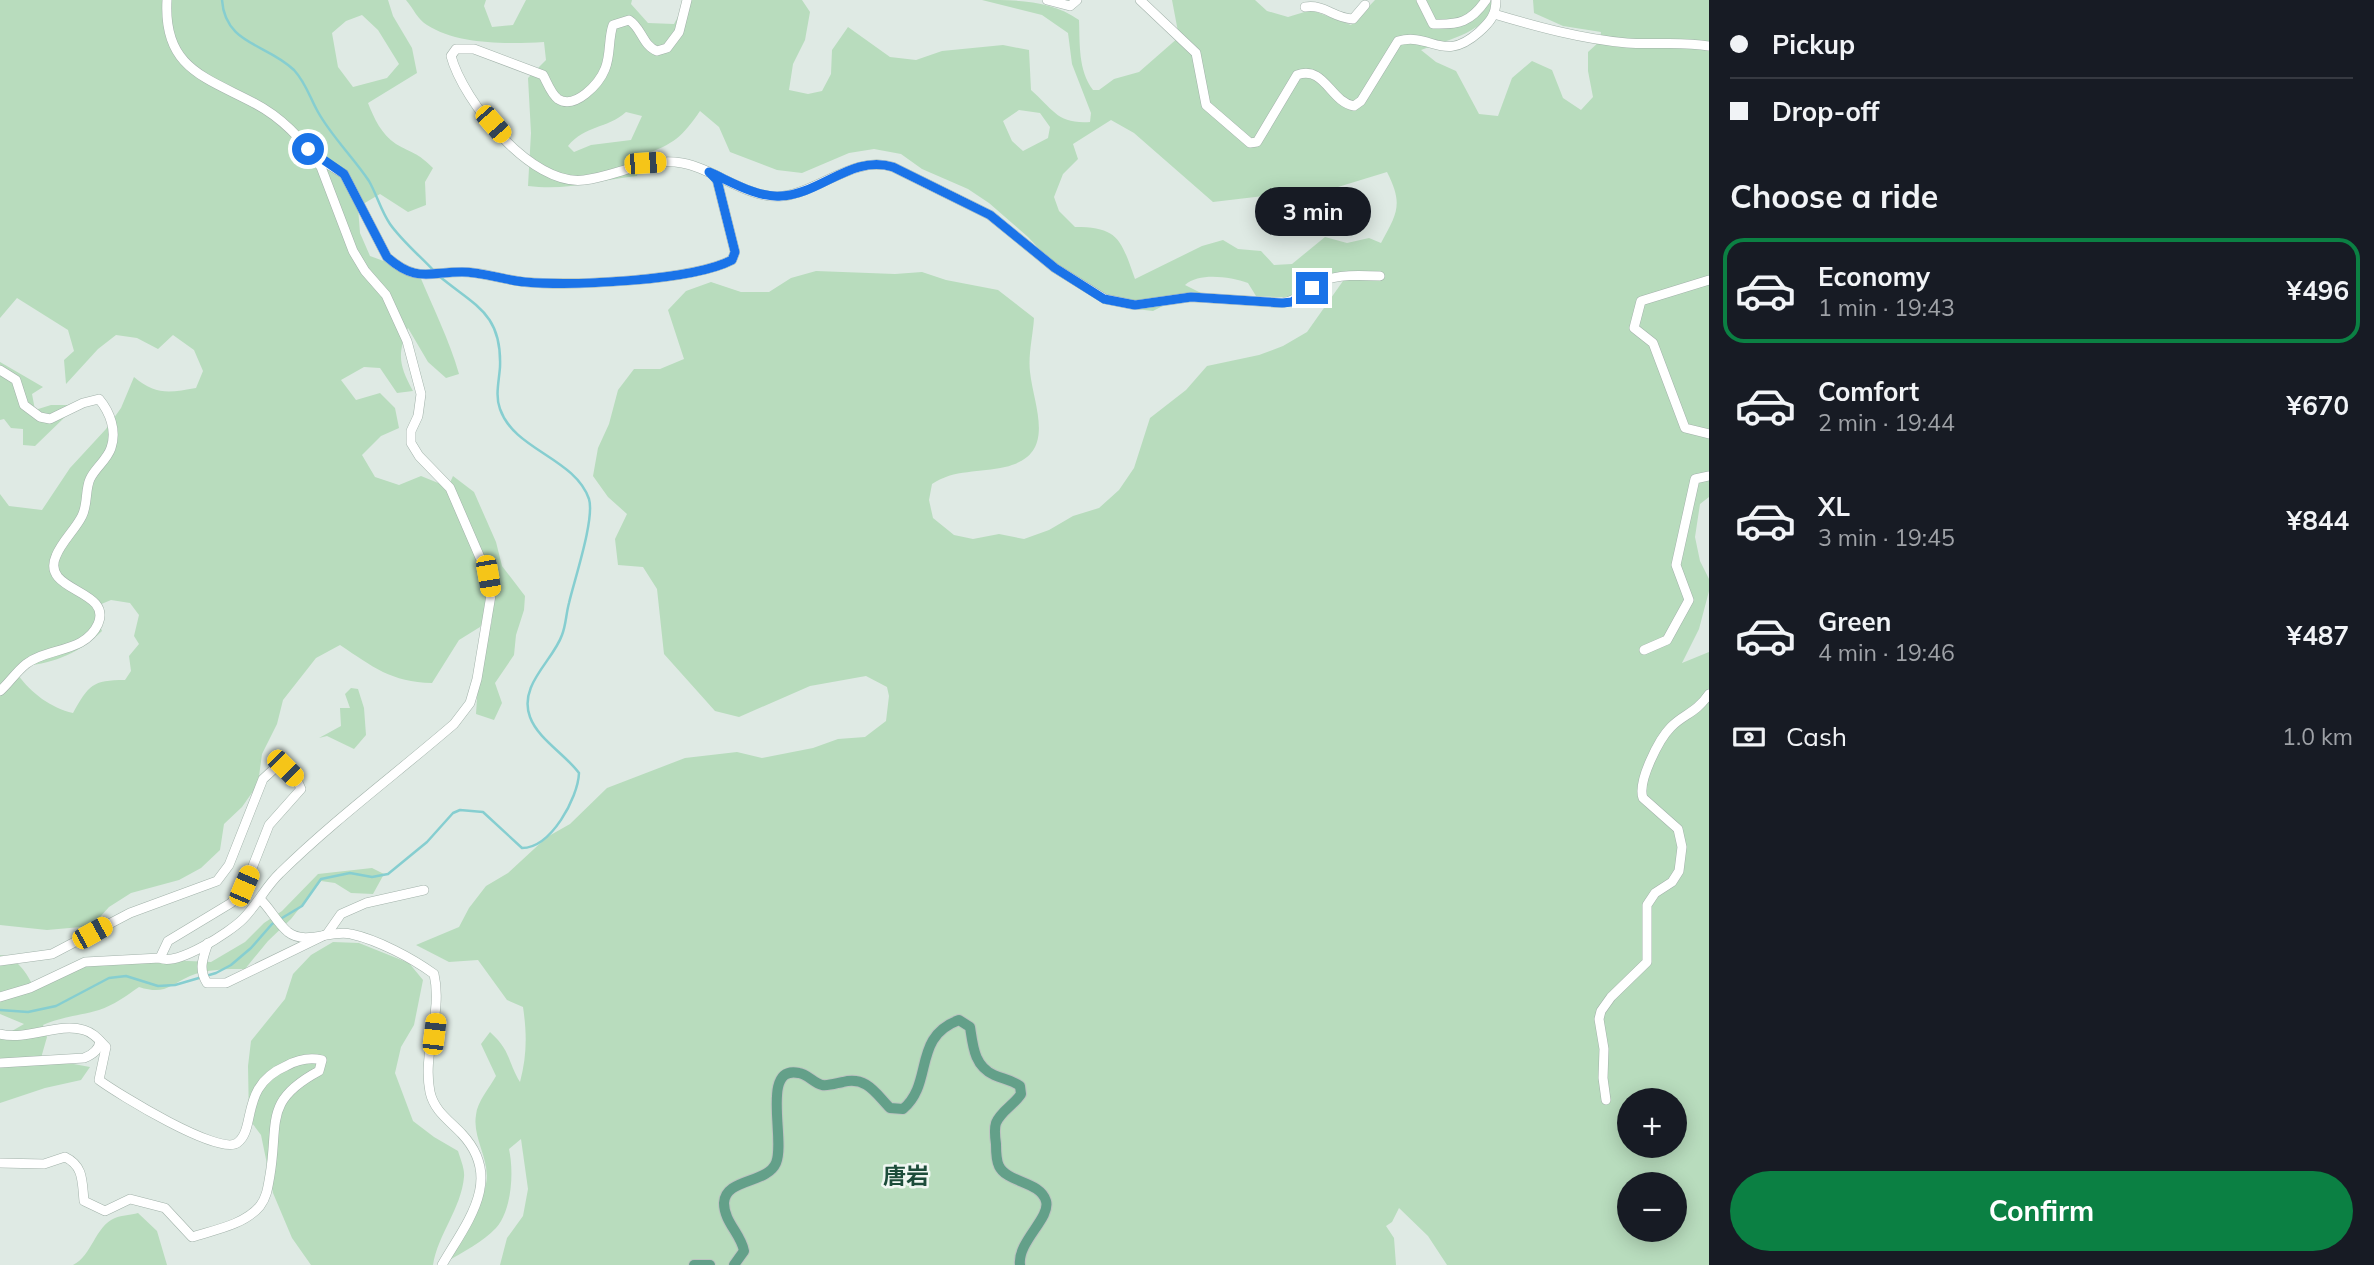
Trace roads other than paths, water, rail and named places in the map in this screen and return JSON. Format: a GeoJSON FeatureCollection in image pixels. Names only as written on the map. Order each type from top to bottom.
{"type":"FeatureCollection","features":[{"type":"Feature","properties":{"kind":"main road"},"geometry":{"type":"LineString","coordinates":[[734,1265],[744,1251],[743,1243],[729,1222],[724,1202],[727,1193],[733,1188],[768,1173],[776,1164],[779,1113],[775,1086],[780,1078],[788,1073],[799,1073],[821,1084],[849,1080],[864,1082],[875,1089],[890,1108],[903,1109],[914,1095],[932,1039],[938,1030],[959,1020],[970,1027],[975,1056],[981,1065],[990,1073],[1020,1086],[1021,1094],[1018,1099],[999,1117],[995,1126],[997,1159],[999,1167],[1005,1173],[1030,1185],[1042,1194],[1047,1202],[1021,1250],[1020,1265]]}},
{"type":"Feature","properties":{"kind":"main road"},"geometry":{"type":"LineString","coordinates":[[694,1265],[710,1265]]}},
{"type":"Feature","properties":{"kind":"street"},"geometry":{"type":"LineString","coordinates":[[0,997],[30,988],[85,962],[160,958],[166,961],[174,960],[208,943],[243,919],[262,901],[282,871],[454,724],[470,702],[477,679],[491,595],[488,576],[450,488],[419,456],[411,443],[411,431],[418,416],[421,394],[397,314],[352,251],[321,167],[313,155],[285,124],[256,104],[197,75],[182,60],[173,43],[166,13],[167,0]]}},
{"type":"Feature","properties":{"kind":"street"},"geometry":{"type":"LineString","coordinates":[[687,0],[678,32],[667,48],[657,51],[648,46],[637,26],[629,20],[613,25],[604,72],[591,90],[570,100],[561,101],[555,97],[543,75],[464,47],[456,49],[451,56],[455,72],[477,106],[509,143],[530,163],[548,174],[583,180],[645,163],[666,161],[696,166],[754,191],[780,197],[800,193],[859,166],[878,163],[893,167],[990,215],[1066,275],[1104,299],[1121,303],[1135,305],[1191,297],[1292,302],[1319,282],[1337,277],[1380,275]]}},
{"type":"Feature","properties":{"kind":"street"},"geometry":{"type":"LineString","coordinates":[[1047,0],[1070,6],[1077,0]]}},
{"type":"Feature","properties":{"kind":"street"},"geometry":{"type":"LineString","coordinates":[[1140,0],[1196,53],[1206,105],[1250,143],[1257,142],[1297,75],[1306,72],[1320,76],[1337,97],[1354,106],[1361,101],[1398,41],[1409,38],[1442,47],[1458,47],[1492,21],[1496,0]]}},
{"type":"Feature","properties":{"kind":"street"},"geometry":{"type":"LineString","coordinates":[[1421,0],[1433,24],[1455,25],[1477,14],[1486,0]]}},
{"type":"Feature","properties":{"kind":"street"},"geometry":{"type":"LineString","coordinates":[[1305,7],[1317,5],[1344,18],[1353,19],[1366,2]]}},
{"type":"Feature","properties":{"kind":"street"},"geometry":{"type":"LineString","coordinates":[[1494,14],[1548,30],[1628,43],[1709,46]]}},
{"type":"Feature","properties":{"kind":"street"},"geometry":{"type":"LineString","coordinates":[[313,155],[344,174],[387,257],[396,266],[431,276],[464,272],[528,282],[614,281],[662,277],[722,266],[732,260],[735,252],[717,180],[709,172]]}},
{"type":"Feature","properties":{"kind":"street"},"geometry":{"type":"LineString","coordinates":[[1709,281],[1641,301],[1634,328],[1653,343],[1685,428],[1709,434]]}},
{"type":"Feature","properties":{"kind":"street"},"geometry":{"type":"LineString","coordinates":[[0,370],[16,380],[24,405],[40,417],[50,419],[83,403],[99,399],[113,425],[111,449],[90,480],[83,514],[56,555],[53,565],[58,580],[94,602],[99,610],[99,622],[89,637],[75,646],[26,664],[0,691]]}},
{"type":"Feature","properties":{"kind":"street"},"geometry":{"type":"LineString","coordinates":[[1644,650],[1667,640],[1689,600],[1676,565],[1695,479],[1709,476]]}},
{"type":"Feature","properties":{"kind":"street"},"geometry":{"type":"LineString","coordinates":[[1606,1100],[1603,1078],[1604,1049],[1599,1019],[1601,1011],[1611,997],[1647,962],[1647,905],[1655,892],[1672,882],[1681,867],[1682,847],[1678,829],[1643,798],[1641,782],[1671,726],[1698,710],[1709,694]]}},
{"type":"Feature","properties":{"kind":"street"},"geometry":{"type":"LineString","coordinates":[[0,961],[52,954],[130,914],[217,881],[229,865],[263,779],[275,768],[285,768],[297,780],[301,789],[269,825],[244,886],[217,914],[169,941],[160,958]]}},
{"type":"Feature","properties":{"kind":"street"},"geometry":{"type":"LineString","coordinates":[[208,943],[200,968],[207,983],[226,983],[327,934],[341,914],[366,903],[424,890]]}},
{"type":"Feature","properties":{"kind":"street"},"geometry":{"type":"LineString","coordinates":[[262,901],[288,932],[306,937],[349,933],[413,959],[434,974],[438,990],[429,1076],[430,1094],[436,1107],[477,1154],[482,1173],[479,1194],[442,1265]]}},
{"type":"Feature","properties":{"kind":"street"},"geometry":{"type":"LineString","coordinates":[[0,1034],[19,1035],[76,1028],[95,1035],[106,1046],[99,1080],[117,1094],[195,1135],[229,1146],[239,1142],[244,1134],[256,1091],[266,1077],[296,1061],[313,1058],[322,1060],[319,1071],[294,1085],[276,1114],[271,1170],[267,1192],[261,1205],[240,1221],[192,1237],[165,1208],[130,1199],[105,1211],[84,1201],[80,1170],[75,1162],[65,1157],[44,1164],[0,1163]]}},
{"type":"Feature","properties":{"kind":"street"},"geometry":{"type":"LineString","coordinates":[[0,1063],[84,1058],[91,1055],[100,1041]]}},
{"type":"Feature","properties":{"kind":"waterway"},"geometry":{"type":"LineString","coordinates":[[222,0],[225,15],[239,35],[284,61],[298,75],[324,121],[369,181],[390,224],[434,271]]}},
{"type":"Feature","properties":{"kind":"waterway"},"geometry":{"type":"LineString","coordinates":[[0,1010],[28,1012],[56,1006],[109,978],[126,976],[158,986],[175,985],[216,973],[231,965],[251,948],[272,924],[302,906],[321,879],[350,873],[372,877],[388,874],[427,842],[453,813],[460,810],[483,812],[522,848],[543,840],[561,820],[574,795],[579,773],[539,732],[530,717],[528,705],[532,684],[558,645],[563,631],[587,535],[589,499],[582,485],[571,473],[518,435],[507,423],[499,404],[499,349],[491,322],[475,304],[439,276]]}},
{"type":"Feature","properties":{"kind":"district","name":"唐岩"},"geometry":{"type":"Point","coordinates":[906,1176]}}]}
